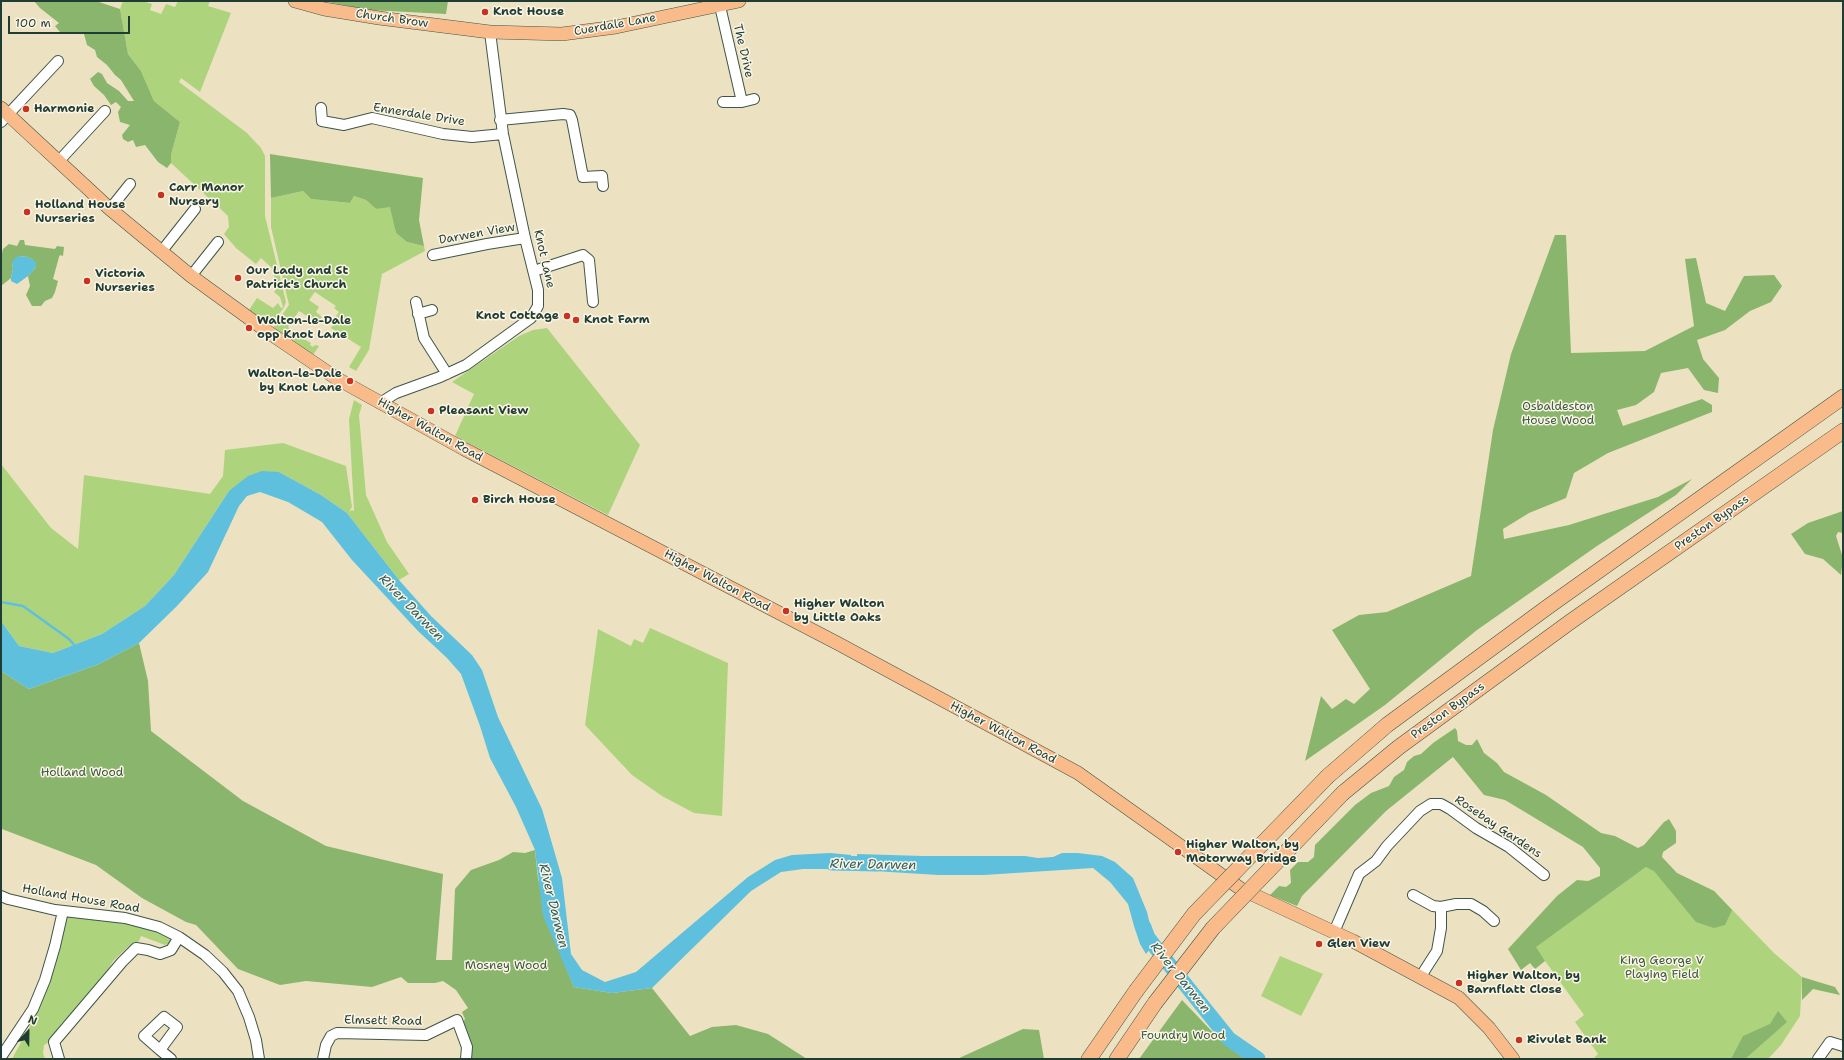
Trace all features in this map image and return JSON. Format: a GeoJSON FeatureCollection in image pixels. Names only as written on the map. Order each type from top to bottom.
{"type":"FeatureCollection","features":[{"type":"Feature","properties":{"kind":"highway","name":"Preston Bypass"},"geometry":{"type":"LineString","coordinates":[[1116,1020],[1194,914],[1328,776],[1393,721],[1549,606],[1843,397]]}},
{"type":"Feature","properties":{"kind":"highway","name":"Preston Bypass"},"geometry":{"type":"LineString","coordinates":[[1117,1059],[1155,1003],[1213,928],[1343,793],[1399,747],[1570,622],[1843,431]]}},
{"type":"Feature","properties":{"kind":"highway"},"geometry":{"type":"LineString","coordinates":[[1082,1059],[1116,1020]]}},
{"type":"Feature","properties":{"kind":"highway"},"geometry":{"type":"LineString","coordinates":[[1089,1059],[1116,1020]]}},
{"type":"Feature","properties":{"kind":"main road","name":"Church Brow"},"geometry":{"type":"LineString","coordinates":[[295,1],[324,9],[379,18],[490,32]]}},
{"type":"Feature","properties":{"kind":"main road","name":"Cuerdale Lane"},"geometry":{"type":"LineString","coordinates":[[490,32],[562,34],[616,27],[739,1]]}},
{"type":"Feature","properties":{"kind":"main road","name":"Higher Walton Road"},"geometry":{"type":"LineString","coordinates":[[3,115],[110,209],[191,276],[336,378],[464,449],[837,643],[1078,773],[1241,890],[1334,932],[1421,976],[1459,998],[1489,1028],[1513,1059]]}},
{"type":"Feature","properties":{"kind":"street","name":"The Drive"},"geometry":{"type":"LineString","coordinates":[[720,6],[742,102]]}},
{"type":"Feature","properties":{"kind":"street","name":"Knot Lane"},"geometry":{"type":"LineString","coordinates":[[380,403],[396,393],[447,374],[466,365],[531,318],[536,311],[539,300],[538,290],[525,238],[500,120],[490,32]]}},
{"type":"Feature","properties":{"kind":"street"},"geometry":{"type":"LineString","coordinates":[[3,115],[58,61]]}},
{"type":"Feature","properties":{"kind":"street"},"geometry":{"type":"LineString","coordinates":[[723,102],[742,102],[754,99]]}},
{"type":"Feature","properties":{"kind":"street","name":"Ennerdale Drive"},"geometry":{"type":"LineString","coordinates":[[321,108],[322,121],[344,126],[372,118],[443,134],[472,137],[503,134]]}},
{"type":"Feature","properties":{"kind":"street"},"geometry":{"type":"LineString","coordinates":[[58,162],[105,111]]}},
{"type":"Feature","properties":{"kind":"street"},"geometry":{"type":"LineString","coordinates":[[500,120],[563,114],[570,115],[583,177],[602,176],[603,186]]}},
{"type":"Feature","properties":{"kind":"street"},"geometry":{"type":"LineString","coordinates":[[110,209],[130,184]]}},
{"type":"Feature","properties":{"kind":"street"},"geometry":{"type":"LineString","coordinates":[[161,252],[195,208]]}},
{"type":"Feature","properties":{"kind":"street","name":"Darwen View"},"geometry":{"type":"LineString","coordinates":[[433,255],[525,238]]}},
{"type":"Feature","properties":{"kind":"street"},"geometry":{"type":"LineString","coordinates":[[191,276],[218,242]]}},
{"type":"Feature","properties":{"kind":"street"},"geometry":{"type":"LineString","coordinates":[[534,271],[583,255],[589,260],[594,302]]}},
{"type":"Feature","properties":{"kind":"street"},"geometry":{"type":"LineString","coordinates":[[416,302],[424,338],[447,374]]}},
{"type":"Feature","properties":{"kind":"street"},"geometry":{"type":"LineString","coordinates":[[418,314],[432,310]]}},
{"type":"Feature","properties":{"kind":"street","name":"Rosebay Gardens"},"geometry":{"type":"LineString","coordinates":[[1334,932],[1359,874],[1376,861],[1387,846],[1420,811],[1431,804],[1441,804],[1450,809],[1476,828],[1509,847],[1544,875]]}},
{"type":"Feature","properties":{"kind":"street","name":"Holland House Road"},"geometry":{"type":"LineString","coordinates":[[1,896],[63,911],[125,918],[159,927],[179,937],[205,955],[223,972],[238,991],[249,1017],[256,1040],[259,1059]]}},
{"type":"Feature","properties":{"kind":"street"},"geometry":{"type":"LineString","coordinates":[[1413,896],[1433,906],[1441,907],[1456,904],[1471,904],[1483,911],[1494,921]]}},
{"type":"Feature","properties":{"kind":"street"},"geometry":{"type":"LineString","coordinates":[[1421,976],[1437,951],[1441,928],[1441,907]]}},
{"type":"Feature","properties":{"kind":"street"},"geometry":{"type":"LineString","coordinates":[[1,1058],[33,1009],[51,960],[63,911]]}},
{"type":"Feature","properties":{"kind":"street"},"geometry":{"type":"LineString","coordinates":[[59,1059],[54,1042],[122,962],[136,948],[160,954],[171,950],[179,937]]}},
{"type":"Feature","properties":{"kind":"street","name":"Elmsett Road"},"geometry":{"type":"LineString","coordinates":[[323,1059],[326,1045],[331,1036],[337,1033],[426,1035],[456,1020],[467,1048],[466,1059]]}},
{"type":"Feature","properties":{"kind":"street"},"geometry":{"type":"LineString","coordinates":[[1818,1059],[1830,1042],[1843,1046]]}},
{"type":"Feature","properties":{"kind":"street"},"geometry":{"type":"LineString","coordinates":[[160,1050],[171,1059]]}},
{"type":"Feature","properties":{"kind":"green space"},"geometry":{"type":"Polygon","coordinates":[[[34,1],[96,1],[120,9],[128,54],[141,71],[154,101],[180,122],[171,155],[171,163],[167,168],[158,162],[145,145],[136,147],[133,140],[128,142],[123,139],[122,135],[130,125],[120,122],[118,112],[121,107],[116,102],[111,105],[104,95],[94,86],[90,79],[98,72],[102,74],[107,83],[119,91],[128,101],[134,101],[121,80],[97,57],[95,50],[87,45],[84,34],[60,32],[55,26],[59,23],[40,8],[34,1]]]}},
{"type":"Feature","properties":{"kind":"green space"},"geometry":{"type":"Polygon","coordinates":[[[123,1],[142,1],[152,4],[150,10],[161,14],[166,4],[175,7],[178,1],[210,1],[208,6],[231,13],[200,92],[181,78],[179,82],[247,133],[261,148],[265,156],[265,216],[286,302],[284,307],[271,326],[249,310],[257,298],[273,308],[278,303],[281,308],[283,307],[280,297],[274,292],[277,288],[272,268],[261,258],[256,264],[236,248],[224,234],[229,227],[228,216],[171,163],[171,155],[180,122],[154,101],[141,71],[128,54],[120,9],[123,1]]]}},
{"type":"Feature","properties":{"kind":"green space"},"geometry":{"type":"Polygon","coordinates":[[[323,1],[448,1],[446,14],[369,10],[323,1]]]}},
{"type":"Feature","properties":{"kind":"green space"},"geometry":{"type":"Polygon","coordinates":[[[270,154],[423,178],[419,220],[424,246],[407,242],[396,233],[390,207],[376,209],[366,200],[354,196],[350,203],[311,199],[303,191],[271,198],[270,154]]]}},
{"type":"Feature","properties":{"kind":"green space"},"geometry":{"type":"Polygon","coordinates":[[[303,191],[311,199],[350,203],[354,196],[366,200],[376,209],[391,206],[396,233],[407,242],[424,246],[425,251],[382,274],[369,350],[356,371],[349,367],[361,347],[331,328],[335,322],[333,320],[339,312],[334,308],[336,306],[315,292],[309,300],[319,307],[316,312],[322,317],[318,323],[299,311],[288,327],[294,332],[293,333],[311,343],[310,345],[313,347],[315,345],[319,346],[313,355],[273,328],[289,305],[271,227],[271,198],[303,191]]]}},
{"type":"Feature","properties":{"kind":"green space","name":"Osbaldeston House Wood"},"geometry":{"type":"Polygon","coordinates":[[[1555,235],[1566,235],[1571,353],[1645,351],[1694,326],[1685,259],[1696,258],[1706,303],[1725,311],[1744,276],[1774,275],[1782,286],[1771,302],[1750,311],[1725,330],[1697,340],[1703,359],[1719,378],[1718,393],[1704,390],[1688,368],[1661,373],[1654,392],[1636,405],[1617,410],[1623,426],[1702,399],[1712,405],[1712,412],[1608,453],[1574,473],[1566,498],[1529,513],[1503,529],[1504,539],[1569,525],[1658,497],[1692,479],[1676,495],[1597,546],[1477,630],[1385,705],[1305,761],[1321,696],[1332,709],[1346,699],[1354,704],[1370,689],[1332,630],[1359,615],[1387,612],[1471,576],[1493,430],[1511,354],[1555,235]]]}},
{"type":"Feature","properties":{"kind":"green space"},"geometry":{"type":"Polygon","coordinates":[[[20,240],[24,240],[25,245],[55,249],[57,246],[64,247],[63,256],[60,255],[59,257],[53,279],[58,281],[55,292],[52,298],[45,301],[41,306],[32,306],[26,295],[30,286],[28,276],[36,267],[33,260],[28,257],[19,256],[12,263],[13,269],[11,278],[1,286],[1,257],[3,249],[9,244],[17,246],[20,240]]]}},
{"type":"Feature","properties":{"kind":"green space"},"geometry":{"type":"Polygon","coordinates":[[[547,328],[640,445],[608,515],[455,436],[474,394],[452,382],[519,336],[533,330],[547,328]]]}},
{"type":"Feature","properties":{"kind":"green space"},"geometry":{"type":"Polygon","coordinates":[[[354,400],[362,405],[359,415],[366,495],[387,542],[409,574],[399,580],[347,513],[321,495],[279,472],[229,491],[174,575],[145,606],[102,634],[53,653],[19,646],[1,621],[1,464],[51,528],[78,549],[84,475],[210,494],[223,476],[225,450],[283,443],[346,466],[352,507],[349,512],[352,510],[354,511],[349,419],[354,400]]]}},
{"type":"Feature","properties":{"kind":"green space"},"geometry":{"type":"Polygon","coordinates":[[[1843,511],[1843,533],[1838,532],[1836,536],[1843,558],[1841,575],[1823,559],[1805,554],[1791,534],[1808,523],[1843,511]]]}},
{"type":"Feature","properties":{"kind":"green space"},"geometry":{"type":"Polygon","coordinates":[[[650,628],[728,663],[722,816],[694,813],[662,796],[632,775],[585,725],[598,629],[631,646],[634,639],[643,643],[650,628]]]}},
{"type":"Feature","properties":{"kind":"green space","name":"Holland Wood"},"geometry":{"type":"Polygon","coordinates":[[[139,643],[148,681],[151,731],[243,801],[326,846],[443,874],[436,960],[452,960],[455,889],[471,870],[499,860],[513,852],[525,853],[535,850],[538,879],[560,953],[574,987],[612,993],[652,988],[690,1036],[712,1027],[736,1025],[768,1034],[807,1059],[472,1059],[462,1024],[465,1019],[462,1012],[468,1008],[456,990],[443,981],[435,983],[408,983],[401,977],[372,987],[306,981],[280,985],[238,969],[196,925],[186,922],[142,898],[96,865],[2,829],[1,671],[29,689],[99,664],[139,643]]]}},
{"type":"Feature","properties":{"kind":"green space"},"geometry":{"type":"Polygon","coordinates":[[[1455,728],[1457,731],[1458,741],[1466,745],[1472,745],[1477,739],[1484,753],[1497,763],[1504,772],[1546,795],[1601,833],[1615,836],[1638,848],[1644,845],[1664,822],[1669,819],[1676,831],[1676,843],[1663,852],[1662,857],[1677,873],[1714,891],[1732,910],[1725,925],[1714,928],[1696,922],[1654,871],[1646,867],[1536,947],[1545,961],[1535,969],[1530,963],[1521,970],[1508,949],[1557,896],[1577,880],[1588,881],[1600,876],[1600,868],[1583,847],[1505,800],[1484,795],[1453,757],[1386,811],[1302,896],[1297,906],[1270,895],[1279,886],[1286,887],[1291,883],[1290,870],[1298,862],[1308,862],[1314,857],[1315,845],[1355,805],[1371,793],[1389,786],[1394,777],[1404,770],[1407,762],[1414,756],[1421,754],[1433,743],[1455,728]]]}},
{"type":"Feature","properties":{"kind":"green space","name":"King George V Playing Field"},"geometry":{"type":"Polygon","coordinates":[[[1653,862],[1714,891],[1774,953],[1802,977],[1800,1016],[1781,1045],[1768,1059],[1593,1059],[1598,1054],[1575,1022],[1584,1015],[1535,947],[1653,862]]]}},
{"type":"Feature","properties":{"kind":"green space"},"geometry":{"type":"Polygon","coordinates":[[[76,915],[155,929],[172,937],[171,943],[165,945],[141,936],[139,941],[128,947],[113,961],[94,994],[88,996],[77,1007],[62,1023],[49,1042],[44,1045],[43,1053],[45,1059],[12,1059],[37,1013],[63,924],[67,917],[76,915]]]}},
{"type":"Feature","properties":{"kind":"green space"},"geometry":{"type":"Polygon","coordinates":[[[1280,956],[1323,974],[1301,1016],[1261,996],[1280,956]]]}},
{"type":"Feature","properties":{"kind":"green space"},"geometry":{"type":"Polygon","coordinates":[[[1802,977],[1835,987],[1840,995],[1813,989],[1802,1000],[1802,977]]]}},
{"type":"Feature","properties":{"kind":"green space","name":"Foundry Wood"},"geometry":{"type":"Polygon","coordinates":[[[1182,1000],[1223,1043],[1245,1059],[1139,1059],[1182,1000]]]}},
{"type":"Feature","properties":{"kind":"green space"},"geometry":{"type":"Polygon","coordinates":[[[1778,1011],[1787,1022],[1745,1059],[1731,1059],[1743,1036],[1770,1024],[1778,1011]]]}},
{"type":"Feature","properties":{"kind":"green space"},"geometry":{"type":"Polygon","coordinates":[[[1023,1029],[1039,1030],[1044,1059],[957,1059],[1023,1029]]]}},
{"type":"Feature","properties":{"kind":"water"},"geometry":{"type":"Polygon","coordinates":[[[19,256],[28,257],[33,260],[36,262],[36,267],[28,276],[17,284],[11,281],[13,269],[12,263],[14,259],[19,256]]]}},
{"type":"Feature","properties":{"kind":"water","name":"River Darwen"},"geometry":{"type":"Polygon","coordinates":[[[262,471],[279,472],[321,495],[347,513],[399,580],[431,616],[472,655],[482,670],[498,717],[542,809],[562,878],[571,954],[582,970],[605,982],[636,972],[748,877],[775,860],[792,855],[830,853],[851,855],[852,869],[803,869],[781,872],[751,891],[652,988],[612,993],[574,987],[543,916],[535,850],[516,807],[490,758],[461,674],[447,658],[418,631],[352,560],[322,522],[288,502],[260,492],[247,496],[239,506],[208,572],[177,606],[139,643],[99,664],[29,689],[1,671],[1,621],[19,646],[53,653],[102,634],[145,606],[174,575],[229,491],[248,476],[262,471]]]}},
{"type":"Feature","properties":{"kind":"water","name":"River Darwen"},"geometry":{"type":"Polygon","coordinates":[[[1062,853],[1102,856],[1115,862],[1133,878],[1147,912],[1151,929],[1158,939],[1146,954],[1140,944],[1128,904],[1110,882],[1093,868],[984,875],[938,875],[858,870],[857,854],[923,856],[1025,856],[1038,858],[1053,857],[1062,853]]]}},
{"type":"Feature","properties":{"kind":"waterway"},"geometry":{"type":"LineString","coordinates":[[1,602],[23,606],[69,639],[76,647]]}},
{"type":"Feature","properties":{"kind":"waterway","name":"River Darwen"},"geometry":{"type":"LineString","coordinates":[[832,863],[877,864]]}},
{"type":"Feature","properties":{"kind":"waterway","name":"River Darwen"},"geometry":{"type":"LineString","coordinates":[[1144,927],[1148,938],[1229,1039],[1258,1059]]}},
{"type":"Feature","properties":{"kind":"place","name":"Knot House"},"geometry":{"type":"Point","coordinates":[485,12]}},
{"type":"Feature","properties":{"kind":"place","name":"Harmonie"},"geometry":{"type":"Point","coordinates":[26,109]}},
{"type":"Feature","properties":{"kind":"place","name":"Carr Manor Nursery"},"geometry":{"type":"Point","coordinates":[161,195]}},
{"type":"Feature","properties":{"kind":"place","name":"Holland House Nurseries"},"geometry":{"type":"Point","coordinates":[27,212]}},
{"type":"Feature","properties":{"kind":"place","name":"Our Lady and St Patrick's Church"},"geometry":{"type":"Point","coordinates":[238,278]}},
{"type":"Feature","properties":{"kind":"place","name":"Victoria Nurseries"},"geometry":{"type":"Point","coordinates":[87,281]}},
{"type":"Feature","properties":{"kind":"place","name":"Knot Cottage"},"geometry":{"type":"Point","coordinates":[567,316]}},
{"type":"Feature","properties":{"kind":"place","name":"Knot Farm"},"geometry":{"type":"Point","coordinates":[576,320]}},
{"type":"Feature","properties":{"kind":"place","name":"Walton-le-Dale opp Knot Lane"},"geometry":{"type":"Point","coordinates":[249,328]}},
{"type":"Feature","properties":{"kind":"place","name":"Walton-le-Dale by Knot Lane"},"geometry":{"type":"Point","coordinates":[350,381]}},
{"type":"Feature","properties":{"kind":"place","name":"Pleasant View"},"geometry":{"type":"Point","coordinates":[431,411]}},
{"type":"Feature","properties":{"kind":"place","name":"Birch House"},"geometry":{"type":"Point","coordinates":[475,500]}},
{"type":"Feature","properties":{"kind":"place","name":"Higher Walton by Little Oaks"},"geometry":{"type":"Point","coordinates":[786,611]}},
{"type":"Feature","properties":{"kind":"place","name":"Higher Walton, by Motorway Bridge"},"geometry":{"type":"Point","coordinates":[1178,852]}},
{"type":"Feature","properties":{"kind":"place","name":"Glen View"},"geometry":{"type":"Point","coordinates":[1319,944]}},
{"type":"Feature","properties":{"kind":"place","name":"Higher Walton, by Barnflatt Close"},"geometry":{"type":"Point","coordinates":[1459,983]}},
{"type":"Feature","properties":{"kind":"place","name":"Rivulet Bank"},"geometry":{"type":"Point","coordinates":[1519,1040]}},
{"type":"Feature","properties":{"kind":"park label","name":"Mosney Wood"},"geometry":{"type":"Point","coordinates":[506,966]}}]}
